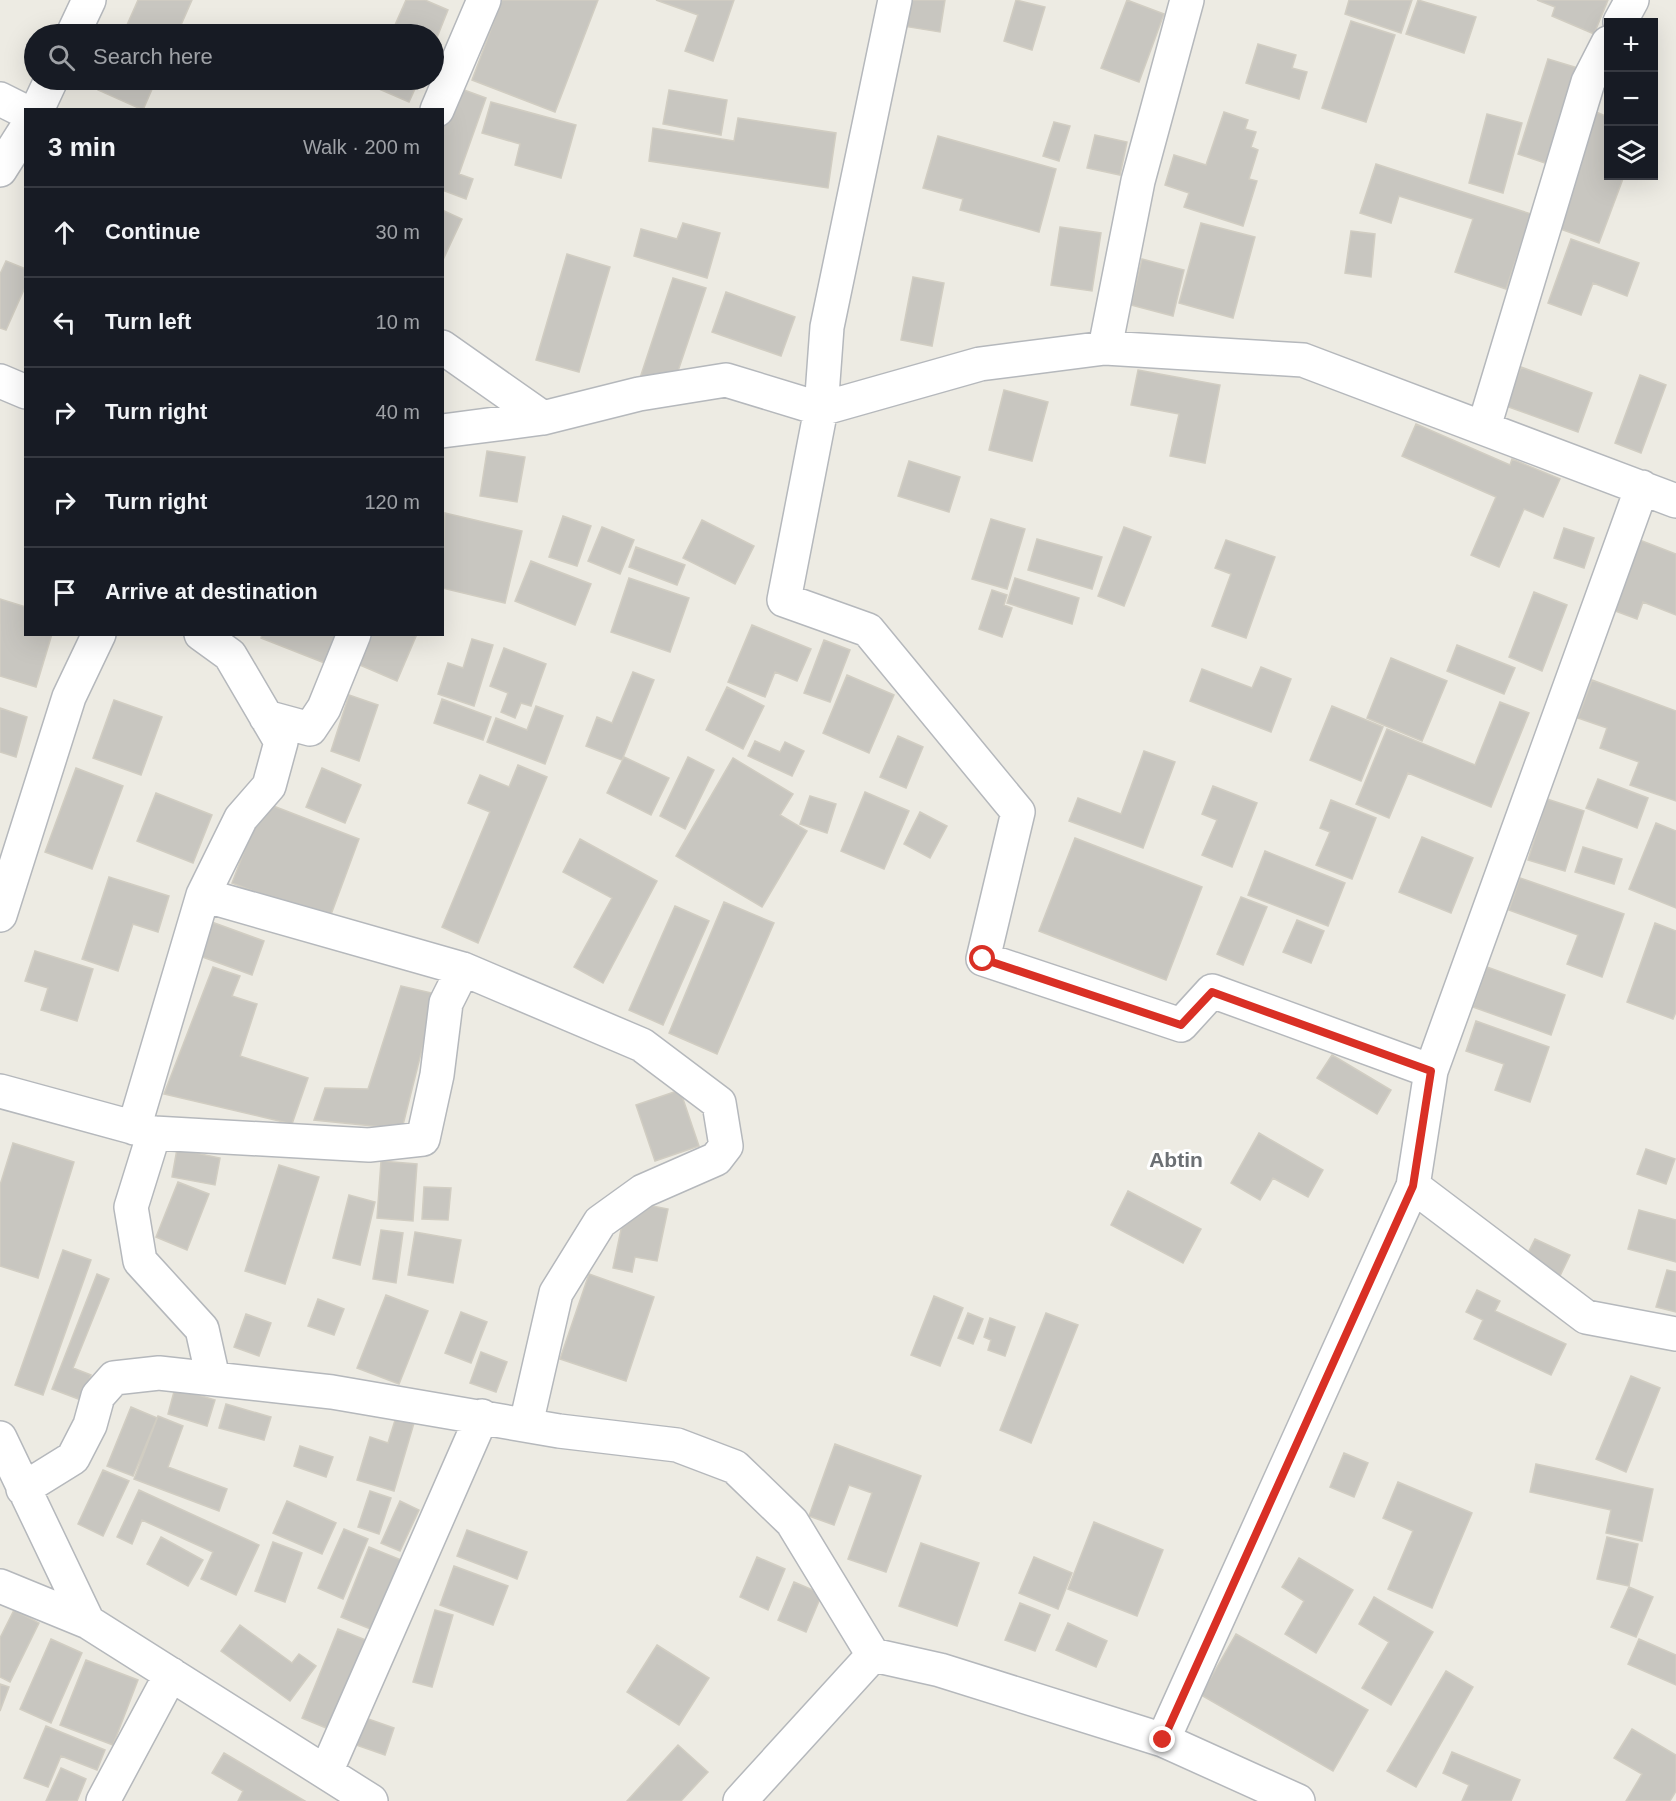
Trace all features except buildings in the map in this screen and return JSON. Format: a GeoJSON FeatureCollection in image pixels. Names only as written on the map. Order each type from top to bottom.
{"type":"FeatureCollection","features":[{"type":"Feature","properties":{"kind":"street"},"geometry":{"type":"LineString","coordinates":[[77,24],[89,0]]}},
{"type":"Feature","properties":{"kind":"street"},"geometry":{"type":"LineString","coordinates":[[438,108],[484,0]]}},
{"type":"Feature","properties":{"kind":"street"},"geometry":{"type":"LineString","coordinates":[[895,0],[827,327],[821,409],[784,600],[868,630],[1018,812],[983,959],[1181,1025],[1212,992],[1431,1071]]}},
{"type":"Feature","properties":{"kind":"street"},"geometry":{"type":"LineString","coordinates":[[1105,348],[1138,181],[1187,0]]}},
{"type":"Feature","properties":{"kind":"street"},"geometry":{"type":"LineString","coordinates":[[1622,18],[1632,0]]}},
{"type":"Feature","properties":{"kind":"street"},"geometry":{"type":"LineString","coordinates":[[1484,427],[1588,82],[1604,51]]}},
{"type":"Feature","properties":{"kind":"street"},"geometry":{"type":"LineString","coordinates":[[38,108],[46,90]]}},
{"type":"Feature","properties":{"kind":"street"},"geometry":{"type":"LineString","coordinates":[[0,99],[24,111]]}},
{"type":"Feature","properties":{"kind":"street"},"geometry":{"type":"LineString","coordinates":[[0,170],[24,132]]}},
{"type":"Feature","properties":{"kind":"street"},"geometry":{"type":"LineString","coordinates":[[444,348],[543,418]]}},
{"type":"Feature","properties":{"kind":"street"},"geometry":{"type":"LineString","coordinates":[[444,431],[543,418],[639,394],[726,380],[821,409],[980,364],[1105,348],[1303,360],[1676,501]]}},
{"type":"Feature","properties":{"kind":"street"},"geometry":{"type":"LineString","coordinates":[[0,381],[24,391]]}},
{"type":"Feature","properties":{"kind":"street"},"geometry":{"type":"LineString","coordinates":[[1163,1740],[1413,1186],[1431,1071],[1642,487]]}},
{"type":"Feature","properties":{"kind":"street"},"geometry":{"type":"LineString","coordinates":[[0,915],[69,697],[98,636]]}},
{"type":"Feature","properties":{"kind":"street"},"geometry":{"type":"LineString","coordinates":[[204,636],[230,655],[281,742],[269,786],[241,818],[203,895],[145,1130],[131,1207],[140,1262],[202,1329],[213,1378]]}},
{"type":"Feature","properties":{"kind":"street"},"geometry":{"type":"LineString","coordinates":[[266,717],[310,729],[324,708],[353,636]]}},
{"type":"Feature","properties":{"kind":"street"},"geometry":{"type":"LineString","coordinates":[[203,895],[463,969],[642,1045],[719,1103],[726,1146],[716,1159],[643,1191],[600,1222],[556,1293],[526,1424]]}},
{"type":"Feature","properties":{"kind":"street"},"geometry":{"type":"LineString","coordinates":[[0,1091],[145,1130],[369,1145],[423,1139],[437,1075],[446,1003],[463,969]]}},
{"type":"Feature","properties":{"kind":"street"},"geometry":{"type":"LineString","coordinates":[[1413,1186],[1586,1317],[1676,1334]]}},
{"type":"Feature","properties":{"kind":"street"},"geometry":{"type":"LineString","coordinates":[[23,1489],[73,1458],[90,1425],[98,1396],[114,1378],[159,1373],[332,1392],[677,1446],[735,1467],[792,1522],[873,1655],[940,1670],[1163,1740],[1298,1801]]}},
{"type":"Feature","properties":{"kind":"street"},"geometry":{"type":"LineString","coordinates":[[326,1772],[482,1416]]}},
{"type":"Feature","properties":{"kind":"street"},"geometry":{"type":"LineString","coordinates":[[0,1438],[88,1622]]}},
{"type":"Feature","properties":{"kind":"street"},"geometry":{"type":"LineString","coordinates":[[0,1586],[88,1622],[371,1801]]}},
{"type":"Feature","properties":{"kind":"street"},"geometry":{"type":"LineString","coordinates":[[740,1801],[873,1655]]}},
{"type":"Feature","properties":{"kind":"street"},"geometry":{"type":"LineString","coordinates":[[103,1801],[171,1674]]}},
{"type":"Feature","properties":{"kind":"district","name":"Abtin"},"geometry":{"type":"Point","coordinates":[1176,1160]}},
{"type":"Feature","properties":{"kind":"route"},"geometry":{"type":"LineString","coordinates":[[983,959],[1181,1025],[1212,992],[1431,1071],[1413,1186],[1163,1740]]}}]}
